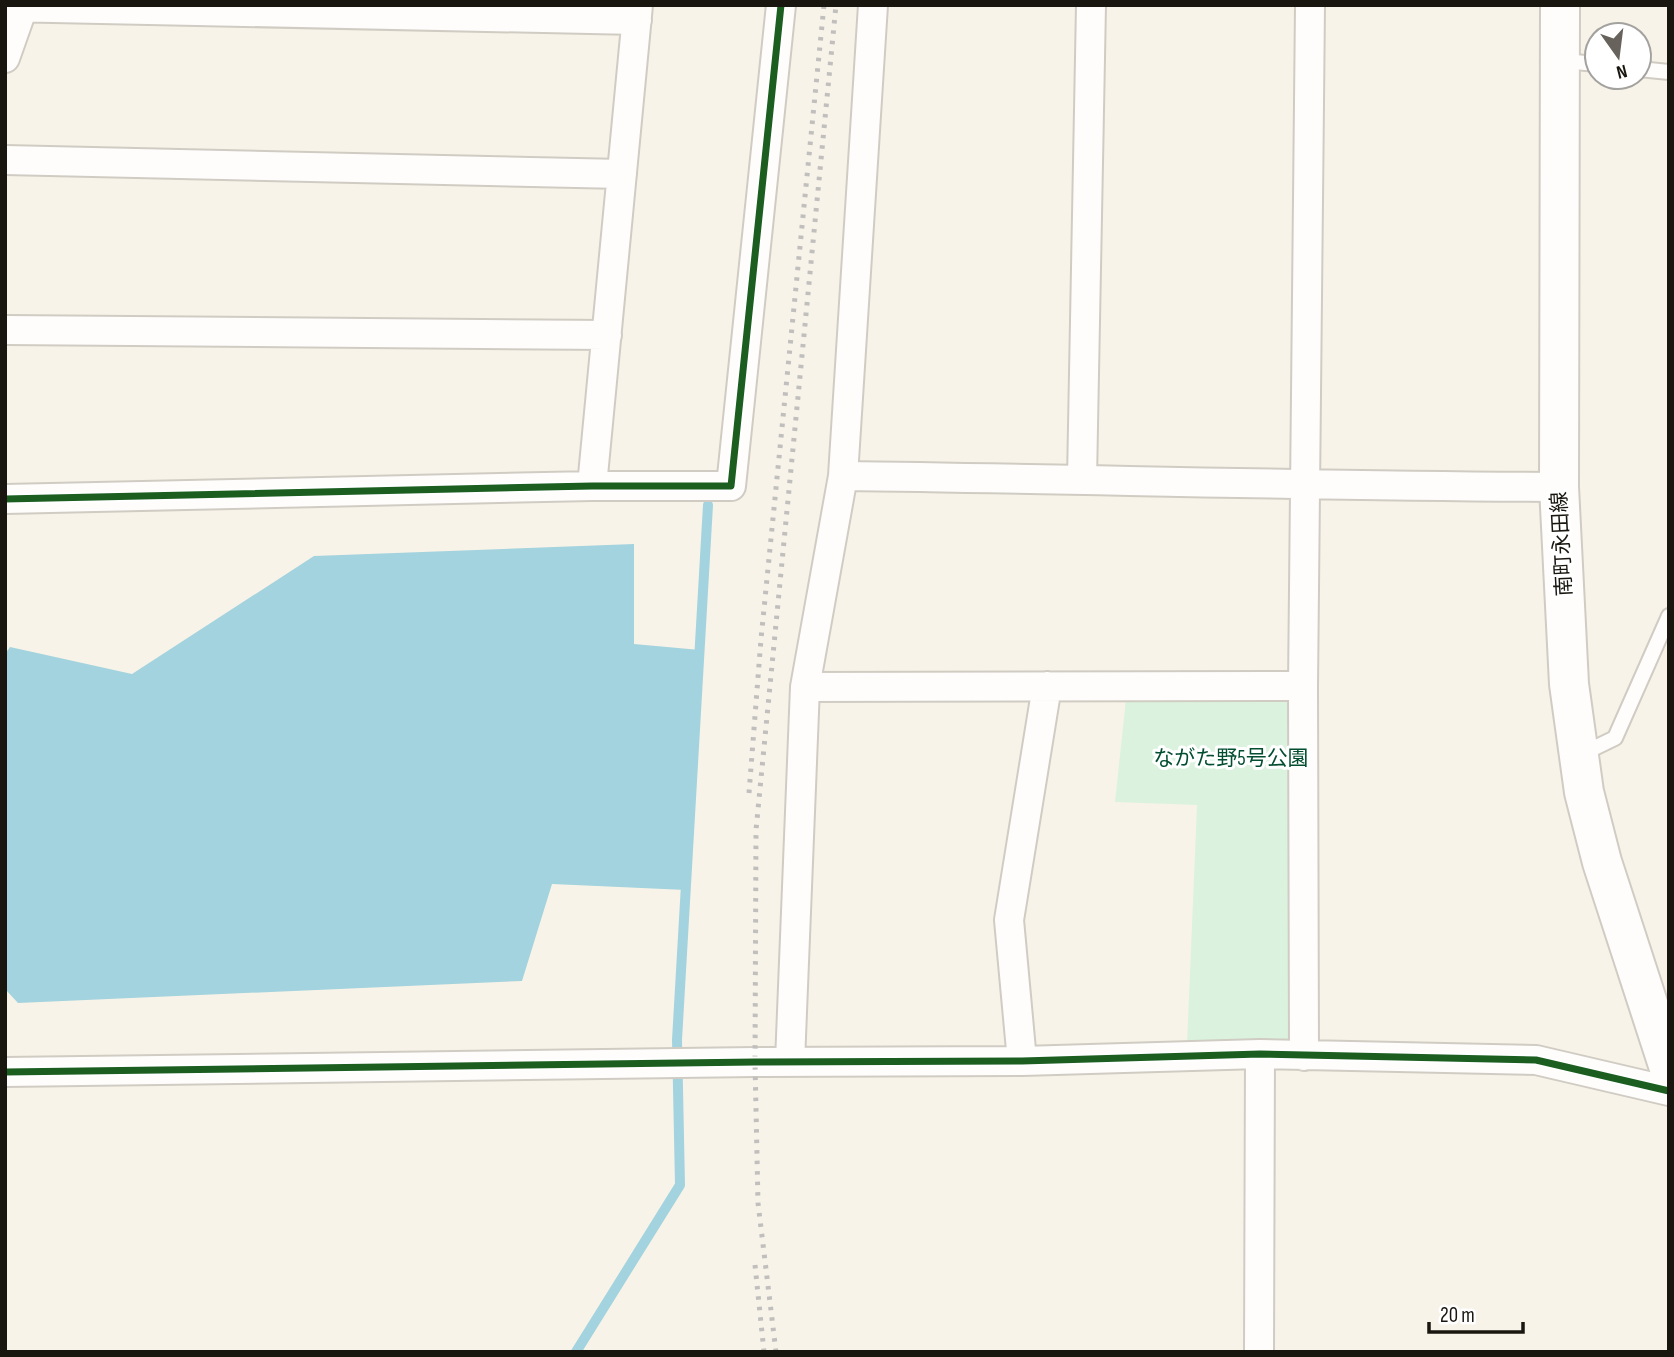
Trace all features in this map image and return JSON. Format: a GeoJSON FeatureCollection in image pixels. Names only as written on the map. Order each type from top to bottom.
{"type":"FeatureCollection","features":[{"type":"Feature","properties":{"kind":"street"},"geometry":{"type":"LineString","coordinates":[[5,499],[592,486],[730,486],[781,5]]}},
{"type":"Feature","properties":{"kind":"street"},"geometry":{"type":"LineString","coordinates":[[790,1062],[805,687],[843,477],[873,5]]}},
{"type":"Feature","properties":{"kind":"street"},"geometry":{"type":"LineString","coordinates":[[1082,479],[1091,5]]}},
{"type":"Feature","properties":{"kind":"street"},"geometry":{"type":"LineString","coordinates":[[1304,1056],[1303,686],[1310,5]]}},
{"type":"Feature","properties":{"kind":"street","name":"南町永田線"},"geometry":{"type":"LineString","coordinates":[[1560,5],[1579,62],[1559,487],[1569,684],[1584,792],[1602,862],[1669,1068]]}},
{"type":"Feature","properties":{"kind":"street"},"geometry":{"type":"LineString","coordinates":[[5,58],[14,7],[638,12],[592,486]]}},
{"type":"Feature","properties":{"kind":"street"},"geometry":{"type":"LineString","coordinates":[[5,160],[622,174]]}},
{"type":"Feature","properties":{"kind":"street"},"geometry":{"type":"LineString","coordinates":[[5,330],[607,335]]}},
{"type":"Feature","properties":{"kind":"street"},"geometry":{"type":"LineString","coordinates":[[843,477],[1082,479],[1305,486],[1559,487]]}},
{"type":"Feature","properties":{"kind":"street"},"geometry":{"type":"LineString","coordinates":[[1022,1061],[1009,920],[1047,686]]}},
{"type":"Feature","properties":{"kind":"street"},"geometry":{"type":"LineString","coordinates":[[805,687],[1303,686]]}},
{"type":"Feature","properties":{"kind":"street"},"geometry":{"type":"LineString","coordinates":[[1259,1352],[1260,1054]]}},
{"type":"Feature","properties":{"kind":"street"},"geometry":{"type":"LineString","coordinates":[[5,1072],[1022,1061],[1260,1054],[1536,1060],[1669,1091]]}},
{"type":"Feature","properties":{"kind":"lane"},"geometry":{"type":"LineString","coordinates":[[1579,755],[1615,738],[1669,616]]}},
{"type":"Feature","properties":{"kind":"green space","name":"ながた野5号公園"},"geometry":{"type":"Polygon","coordinates":[[[1126,699],[1290,699],[1294,1045],[1187,1045],[1197,805],[1115,802],[1126,699]]]}},
{"type":"Feature","properties":{"kind":"water"},"geometry":{"type":"Polygon","coordinates":[[[634,544],[634,644],[700,650],[686,890],[552,884],[522,981],[18,1003],[5,989],[5,654],[10,647],[132,674],[314,556],[634,544]]]}},
{"type":"Feature","properties":{"kind":"waterway"},"geometry":{"type":"LineString","coordinates":[[576,1352],[680,1185],[677,1040],[708,505]]}},
{"type":"Feature","properties":{"kind":"railway"},"geometry":{"type":"LineString","coordinates":[[749,793],[761,639],[824,5]]}},
{"type":"Feature","properties":{"kind":"railway"},"geometry":{"type":"LineString","coordinates":[[776,1352],[758,1203],[755,1062],[756,830],[836,5]]}},
{"type":"Feature","properties":{"kind":"railway"},"geometry":{"type":"LineString","coordinates":[[755,1265],[764,1352]]}},
{"type":"Feature","properties":{"kind":"cycle path"},"geometry":{"type":"LineString","coordinates":[[5,499],[592,486],[731,486],[781,5]]}},
{"type":"Feature","properties":{"kind":"cycle path"},"geometry":{"type":"LineString","coordinates":[[5,1072],[1022,1061],[1260,1054],[1536,1060],[1669,1091]]}}]}
